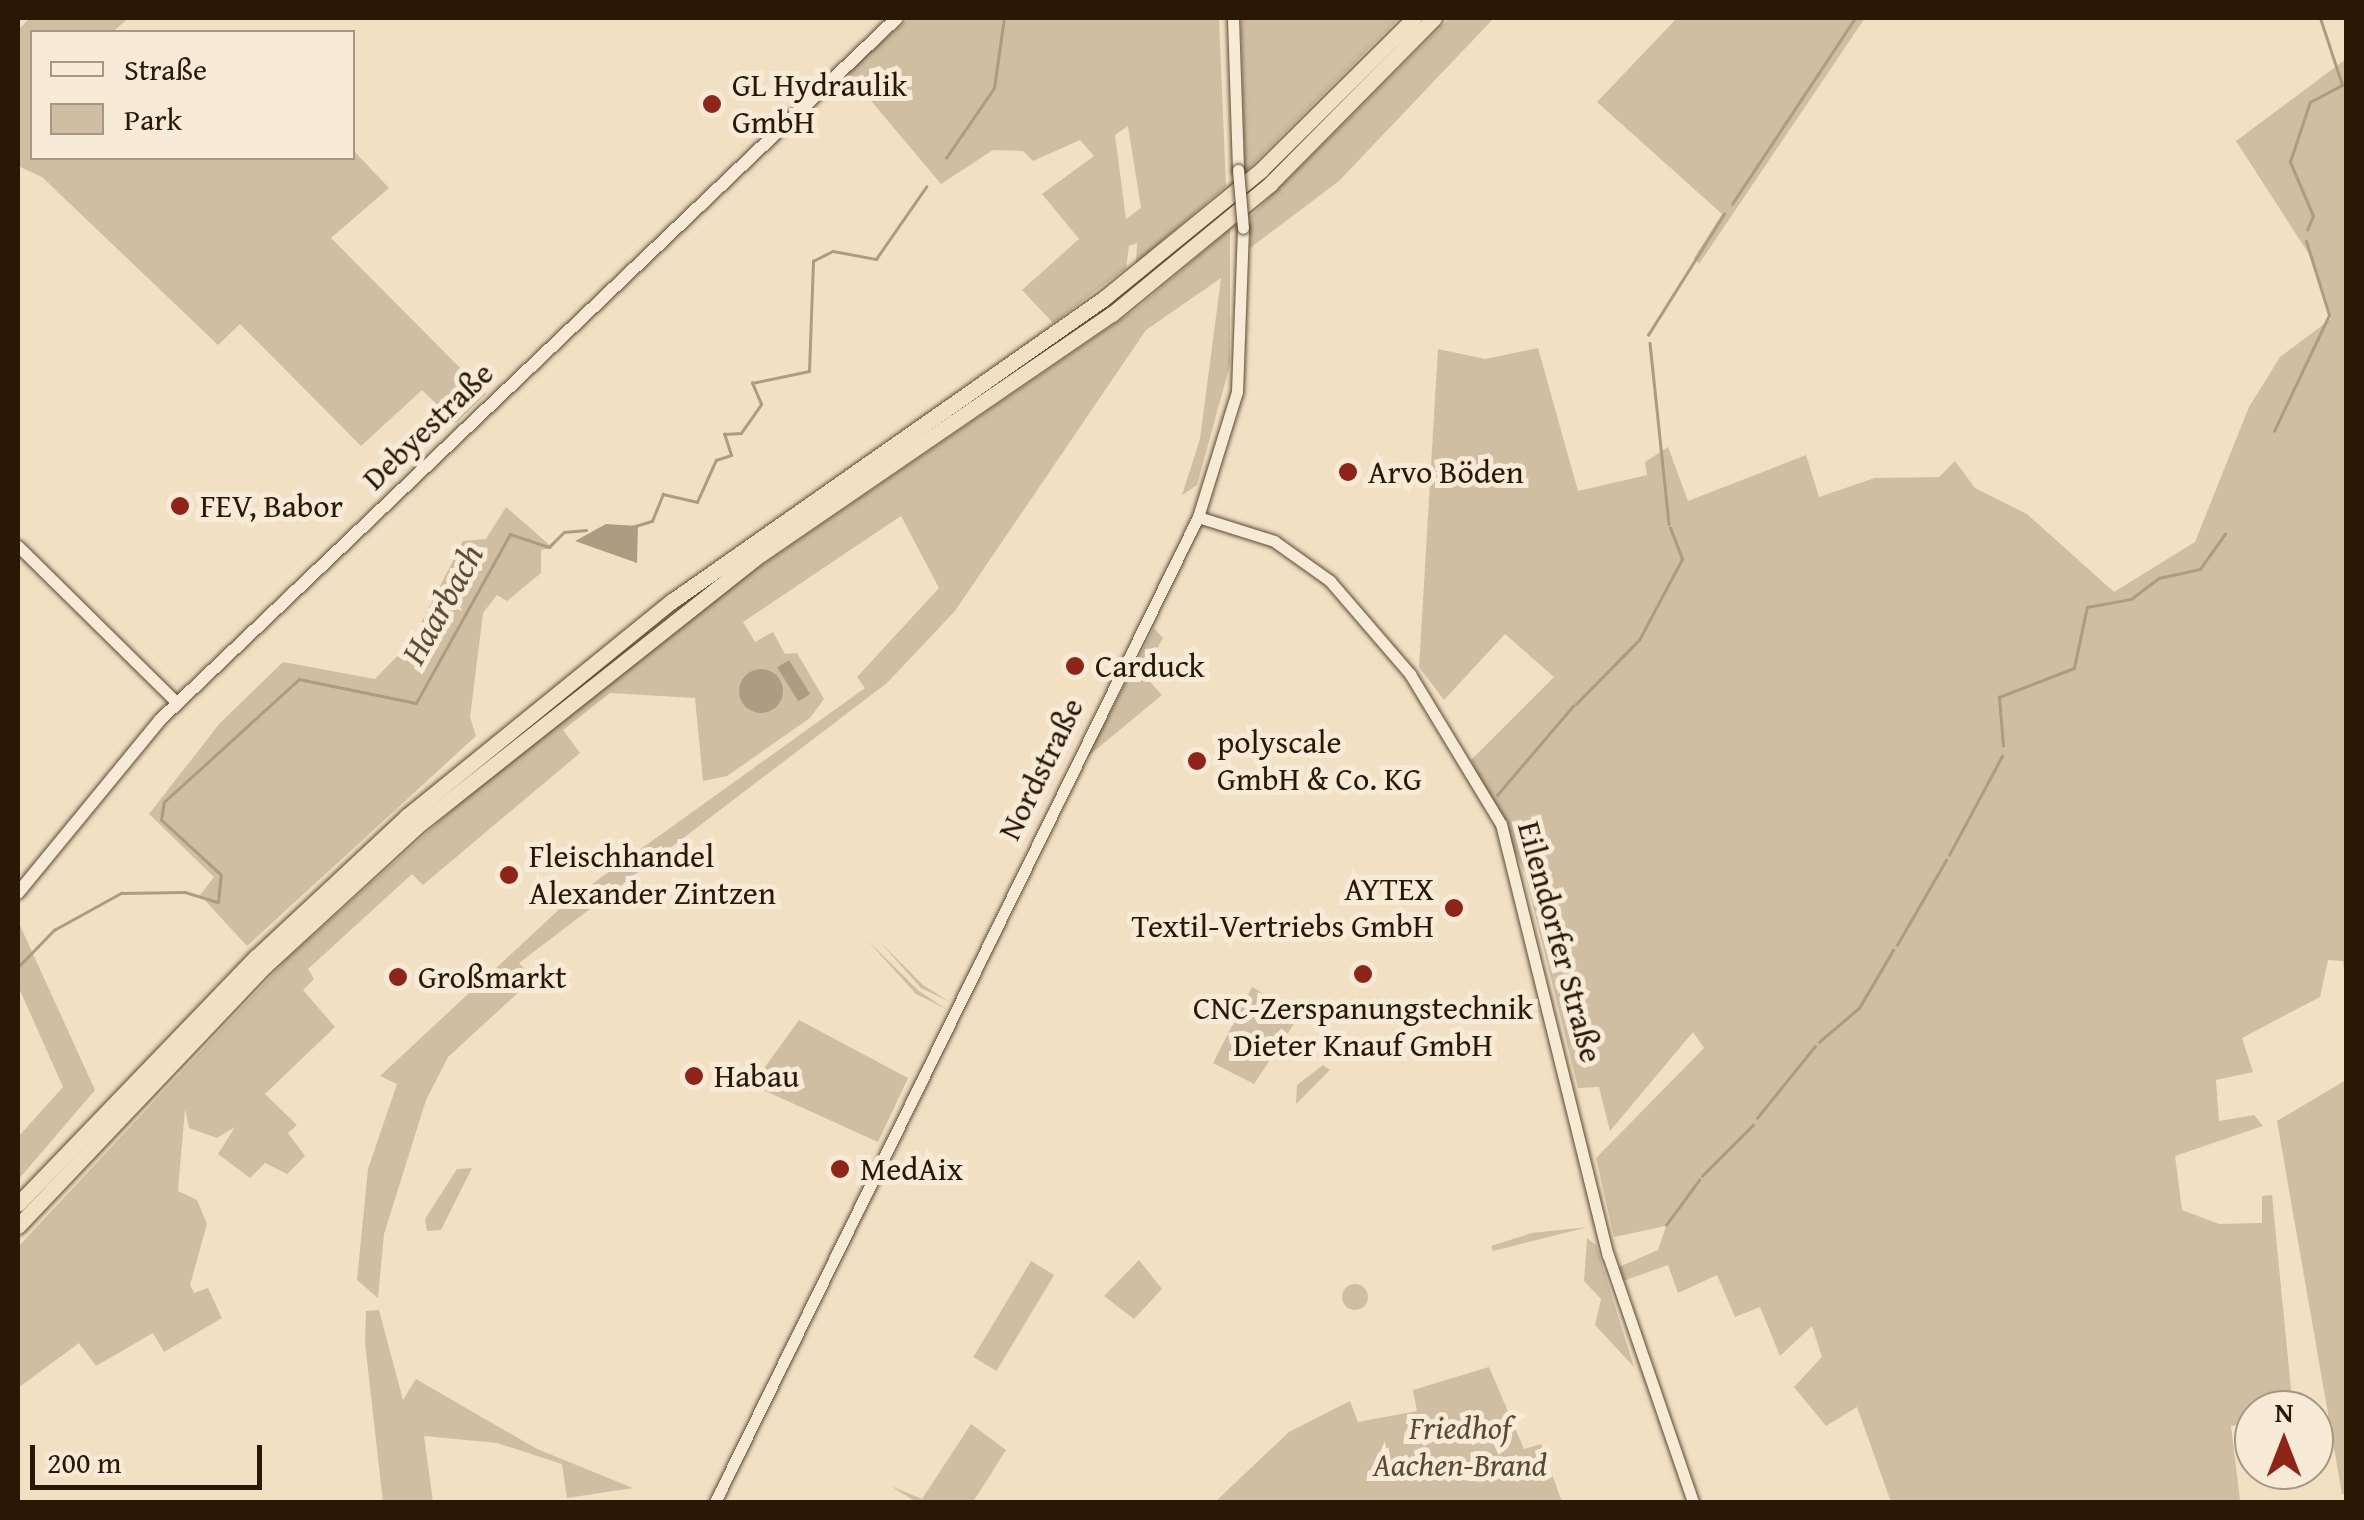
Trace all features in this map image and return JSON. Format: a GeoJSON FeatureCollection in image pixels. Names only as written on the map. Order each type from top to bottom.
{"type":"FeatureCollection","features":[{"type":"Feature","properties":{"kind":"highway"},"geometry":{"type":"LineString","coordinates":[[18,1204],[310,906],[677,607],[1103,300],[1261,170],[1414,18]]}},
{"type":"Feature","properties":{"kind":"highway"},"geometry":{"type":"LineString","coordinates":[[677,607],[1112,314],[1270,184],[1434,18]]}},
{"type":"Feature","properties":{"kind":"highway"},"geometry":{"type":"LineString","coordinates":[[18,1226],[266,966],[416,826],[651,627]]}},
{"type":"Feature","properties":{"kind":"main road","name":"Debyestraße"},"geometry":{"type":"LineString","coordinates":[[18,893],[177,703],[897,18]]}},
{"type":"Feature","properties":{"kind":"street","name":"Nordstraße"},"geometry":{"type":"LineString","coordinates":[[715,1502],[1198,517],[1236,392],[1242,228],[1233,18]]}},
{"type":"Feature","properties":{"kind":"street","name":"Eilendorfer Straße"},"geometry":{"type":"LineString","coordinates":[[1198,517],[1274,540],[1330,581],[1410,674],[1501,824],[1608,1255],[1694,1502]]}},
{"type":"Feature","properties":{"kind":"street"},"geometry":{"type":"LineString","coordinates":[[18,546],[177,703]]}},
{"type":"Feature","properties":{"kind":"green space"},"geometry":{"type":"Polygon","coordinates":[[[30,18],[128,18],[115,30],[30,30],[30,160],[355,160],[355,152],[389,188],[331,238],[486,394],[456,423],[422,390],[361,446],[240,324],[218,345],[42,177],[18,166],[18,30],[30,18]]]}},
{"type":"Feature","properties":{"kind":"green space"},"geometry":{"type":"Polygon","coordinates":[[[910,18],[1219,18],[1226,186],[1136,263],[1137,243],[1129,246],[1126,268],[1053,323],[1022,290],[1079,239],[1042,194],[1094,156],[1080,140],[1033,161],[1023,151],[993,150],[941,184],[846,71],[910,18]],[[1128,126],[1115,135],[1126,219],[1141,208],[1128,126]]]}},
{"type":"Feature","properties":{"kind":"green space"},"geometry":{"type":"Polygon","coordinates":[[[1241,18],[1399,18],[1245,172],[1241,18]]]}},
{"type":"Feature","properties":{"kind":"green space"},"geometry":{"type":"Polygon","coordinates":[[[1450,18],[1494,18],[1339,181],[1250,248],[1249,218],[1450,18]]]}},
{"type":"Feature","properties":{"kind":"green space"},"geometry":{"type":"Polygon","coordinates":[[[1677,18],[1865,18],[1699,264],[1694,258],[1722,214],[1597,102],[1677,18]]]}},
{"type":"Feature","properties":{"kind":"green space"},"geometry":{"type":"Polygon","coordinates":[[[2346,59],[2346,994],[2343,961],[2328,960],[2320,997],[2242,1038],[2253,1072],[2216,1080],[2219,1121],[2254,1115],[2263,1126],[2175,1156],[2182,1210],[2219,1224],[2262,1223],[2262,1196],[2272,1195],[2291,1390],[2234,1390],[2234,1490],[2239,1490],[2240,1500],[1891,1502],[1857,1407],[1826,1426],[1794,1387],[1822,1357],[1812,1326],[1780,1356],[1760,1307],[1735,1317],[1717,1275],[1678,1293],[1668,1265],[1623,1281],[1619,1267],[1658,1250],[1666,1226],[1614,1237],[1596,1158],[1704,1048],[1693,1032],[1610,1131],[1599,1087],[1578,1088],[1525,873],[1471,760],[1554,677],[1505,634],[1444,700],[1419,667],[1438,349],[1485,359],[1538,348],[1578,491],[1647,475],[1645,462],[1668,447],[1688,501],[1806,455],[1819,497],[1875,478],[1939,477],[1955,461],[1975,488],[2027,514],[2114,592],[2195,542],[2249,407],[2280,357],[2331,319],[2309,254],[2236,141],[2346,59]]]}},
{"type":"Feature","properties":{"kind":"green space"},"geometry":{"type":"Polygon","coordinates":[[[1230,229],[1230,365],[1197,485],[1182,495],[1200,439],[1221,278],[1146,330],[955,611],[887,683],[519,963],[533,979],[448,1057],[426,1100],[384,1234],[378,1298],[357,1280],[368,1169],[397,1084],[380,1076],[567,902],[865,688],[857,677],[939,588],[901,516],[743,622],[755,642],[773,632],[785,654],[797,653],[824,699],[810,718],[727,776],[703,781],[695,698],[610,693],[563,730],[580,753],[423,885],[412,874],[308,969],[314,979],[303,990],[335,1027],[265,1094],[297,1125],[288,1133],[305,1156],[287,1174],[265,1163],[250,1178],[218,1154],[235,1127],[217,1138],[189,1128],[185,1109],[178,1191],[197,1200],[207,1224],[190,1285],[194,1293],[208,1288],[222,1318],[164,1352],[153,1333],[96,1366],[79,1343],[18,1388],[18,1247],[288,958],[508,760],[733,585],[1135,310],[1230,229]]]}},
{"type":"Feature","properties":{"kind":"green space"},"geometry":{"type":"Polygon","coordinates":[[[506,507],[553,548],[541,550],[541,573],[507,601],[497,595],[483,613],[470,717],[476,736],[247,946],[200,895],[214,877],[149,814],[220,723],[283,662],[375,679],[412,641],[463,541],[486,539],[506,507]]]}},
{"type":"Feature","properties":{"kind":"green space"},"geometry":{"type":"Polygon","coordinates":[[[1154,628],[1163,638],[1143,674],[1162,695],[1087,757],[1154,628]]]}},
{"type":"Feature","properties":{"kind":"green space"},"geometry":{"type":"Polygon","coordinates":[[[18,921],[95,1090],[18,1180],[18,1137],[63,1087],[18,986],[18,921]]]}},
{"type":"Feature","properties":{"kind":"green space"},"geometry":{"type":"Polygon","coordinates":[[[867,940],[919,991],[946,1009],[916,994],[867,940]]]}},
{"type":"Feature","properties":{"kind":"green space"},"geometry":{"type":"Polygon","coordinates":[[[879,941],[923,985],[950,1002],[921,988],[879,941]]]}},
{"type":"Feature","properties":{"kind":"green space"},"geometry":{"type":"Polygon","coordinates":[[[1252,987],[1300,1015],[1254,1084],[1213,1063],[1252,987]]]}},
{"type":"Feature","properties":{"kind":"green space"},"geometry":{"type":"Polygon","coordinates":[[[799,1020],[908,1078],[878,1142],[752,1085],[799,1020]]]}},
{"type":"Feature","properties":{"kind":"green space"},"geometry":{"type":"Polygon","coordinates":[[[1323,1065],[1330,1070],[1296,1104],[1297,1085],[1323,1065]]]}},
{"type":"Feature","properties":{"kind":"green space"},"geometry":{"type":"Polygon","coordinates":[[[2346,1080],[2346,1494],[2342,1494],[2334,1448],[2334,1390],[2324,1390],[2277,1121],[2346,1080]]]}},
{"type":"Feature","properties":{"kind":"green space"},"geometry":{"type":"Polygon","coordinates":[[[472,1168],[441,1230],[427,1231],[425,1219],[457,1169],[472,1168]]]}},
{"type":"Feature","properties":{"kind":"green space"},"geometry":{"type":"Polygon","coordinates":[[[1588,1227],[1493,1251],[1491,1246],[1532,1233],[1588,1227]]]}},
{"type":"Feature","properties":{"kind":"green space"},"geometry":{"type":"Polygon","coordinates":[[[1587,1238],[1596,1245],[1634,1367],[1595,1325],[1601,1299],[1584,1281],[1587,1238]]]}},
{"type":"Feature","properties":{"kind":"green space"},"geometry":{"type":"Polygon","coordinates":[[[1139,1260],[1162,1289],[1134,1319],[1104,1296],[1139,1260]]]}},
{"type":"Feature","properties":{"kind":"green space"},"geometry":{"type":"Polygon","coordinates":[[[1031,1261],[1054,1275],[996,1371],[973,1357],[1031,1261]]]}},
{"type":"Feature","properties":{"kind":"green space"},"geometry":{"type":"Polygon","coordinates":[[[1355,1284],[1364,1288],[1368,1297],[1364,1306],[1355,1310],[1346,1306],[1342,1297],[1346,1288],[1355,1284]]]}},
{"type":"Feature","properties":{"kind":"green space"},"geometry":{"type":"Polygon","coordinates":[[[379,1310],[403,1400],[416,1379],[537,1449],[633,1488],[567,1498],[562,1464],[497,1443],[424,1436],[433,1502],[383,1502],[365,1343],[366,1311],[379,1310]]]}},
{"type":"Feature","properties":{"kind":"green space","name":"Friedhof Aachen-Brand"},"geometry":{"type":"Polygon","coordinates":[[[1489,1367],[1524,1449],[1541,1444],[1562,1502],[1215,1502],[1289,1432],[1350,1401],[1358,1422],[1417,1411],[1413,1390],[1489,1367]]]}},
{"type":"Feature","properties":{"kind":"green space"},"geometry":{"type":"Polygon","coordinates":[[[971,1424],[1006,1450],[973,1502],[916,1502],[891,1486],[922,1499],[971,1424]]]}},
{"type":"Feature","properties":{"kind":"shaded area"},"geometry":{"type":"Polygon","coordinates":[[[606,524],[638,526],[637,563],[575,541],[606,524]]]}},
{"type":"Feature","properties":{"kind":"shaded area"},"geometry":{"type":"Polygon","coordinates":[[[789,660],[810,694],[798,701],[777,667],[789,660]]]}},
{"type":"Feature","properties":{"kind":"shaded area"},"geometry":{"type":"Polygon","coordinates":[[[761,669],[776,676],[783,691],[776,706],[761,713],[746,706],[739,691],[746,676],[761,669]]]}},
{"type":"Feature","properties":{"kind":"waterway","name":"Haarbach"},"geometry":{"type":"LineString","coordinates":[[946,158],[994,88],[1004,18]]}},
{"type":"Feature","properties":{"kind":"waterway"},"geometry":{"type":"LineString","coordinates":[[1732,204],[1855,18]]}},
{"type":"Feature","properties":{"kind":"waterway"},"geometry":{"type":"LineString","coordinates":[[2307,230],[2313,216],[2290,162],[2310,102],[2342,85],[2320,18]]}},
{"type":"Feature","properties":{"kind":"waterway","name":"Haarbach"},"geometry":{"type":"LineString","coordinates":[[632,527],[652,521],[663,494],[697,502],[716,460],[731,455],[724,434],[741,433],[761,404],[752,383],[809,371],[813,261],[833,251],[876,259],[926,187]]}},
{"type":"Feature","properties":{"kind":"waterway"},"geometry":{"type":"LineString","coordinates":[[1648,335],[1724,214]]}},
{"type":"Feature","properties":{"kind":"waterway"},"geometry":{"type":"LineString","coordinates":[[2274,431],[2329,315],[2306,241]]}},
{"type":"Feature","properties":{"kind":"waterway"},"geometry":{"type":"LineString","coordinates":[[1650,343],[1669,524]]}},
{"type":"Feature","properties":{"kind":"waterway"},"geometry":{"type":"LineString","coordinates":[[1576,704],[1639,640],[1682,559],[1670,528]]}},
{"type":"Feature","properties":{"kind":"waterway","name":"Haarbach"},"geometry":{"type":"LineString","coordinates":[[18,967],[54,930],[121,893],[185,892],[218,902],[221,875],[161,820],[164,802],[299,679],[416,703],[510,534],[549,547],[564,532],[586,530]]}},
{"type":"Feature","properties":{"kind":"waterway"},"geometry":{"type":"LineString","coordinates":[[2003,746],[1999,697],[2074,668],[2087,607],[2131,599],[2159,578],[2200,569],[2225,534]]}},
{"type":"Feature","properties":{"kind":"waterway"},"geometry":{"type":"LineString","coordinates":[[1497,795],[1573,706]]}},
{"type":"Feature","properties":{"kind":"waterway"},"geometry":{"type":"LineString","coordinates":[[1949,855],[2002,756]]}},
{"type":"Feature","properties":{"kind":"waterway"},"geometry":{"type":"LineString","coordinates":[[1897,945],[1946,860]]}},
{"type":"Feature","properties":{"kind":"waterway"},"geometry":{"type":"LineString","coordinates":[[1819,1042],[1859,1008],[1893,950]]}},
{"type":"Feature","properties":{"kind":"waterway"},"geometry":{"type":"LineString","coordinates":[[1757,1118],[1815,1046]]}},
{"type":"Feature","properties":{"kind":"waterway"},"geometry":{"type":"LineString","coordinates":[[1702,1176],[1753,1125]]}},
{"type":"Feature","properties":{"kind":"waterway"},"geometry":{"type":"LineString","coordinates":[[1666,1225],[1699,1180]]}},
{"type":"Feature","properties":{"kind":"place","name":"GL Hydraulik GmbH"},"geometry":{"type":"Point","coordinates":[712,104]}},
{"type":"Feature","properties":{"kind":"place","name":"Arvo Böden"},"geometry":{"type":"Point","coordinates":[1348,472]}},
{"type":"Feature","properties":{"kind":"place","name":"FEV, Babor"},"geometry":{"type":"Point","coordinates":[180,506]}},
{"type":"Feature","properties":{"kind":"place","name":"Carduck"},"geometry":{"type":"Point","coordinates":[1075,666]}},
{"type":"Feature","properties":{"kind":"place","name":"polyscale GmbH & Co. KG"},"geometry":{"type":"Point","coordinates":[1197,761]}},
{"type":"Feature","properties":{"kind":"place","name":"Fleischhandel Alexander Zintzen"},"geometry":{"type":"Point","coordinates":[509,875]}},
{"type":"Feature","properties":{"kind":"place","name":"AYTEX Textil-Vertriebs GmbH"},"geometry":{"type":"Point","coordinates":[1454,908]}},
{"type":"Feature","properties":{"kind":"place","name":"CNC-Zerspanungstechnik Dieter Knauf GmbH"},"geometry":{"type":"Point","coordinates":[1363,974]}},
{"type":"Feature","properties":{"kind":"place","name":"Großmarkt"},"geometry":{"type":"Point","coordinates":[398,977]}},
{"type":"Feature","properties":{"kind":"place","name":"Habau"},"geometry":{"type":"Point","coordinates":[694,1076]}},
{"type":"Feature","properties":{"kind":"place","name":"MedAix"},"geometry":{"type":"Point","coordinates":[840,1169]}}]}
